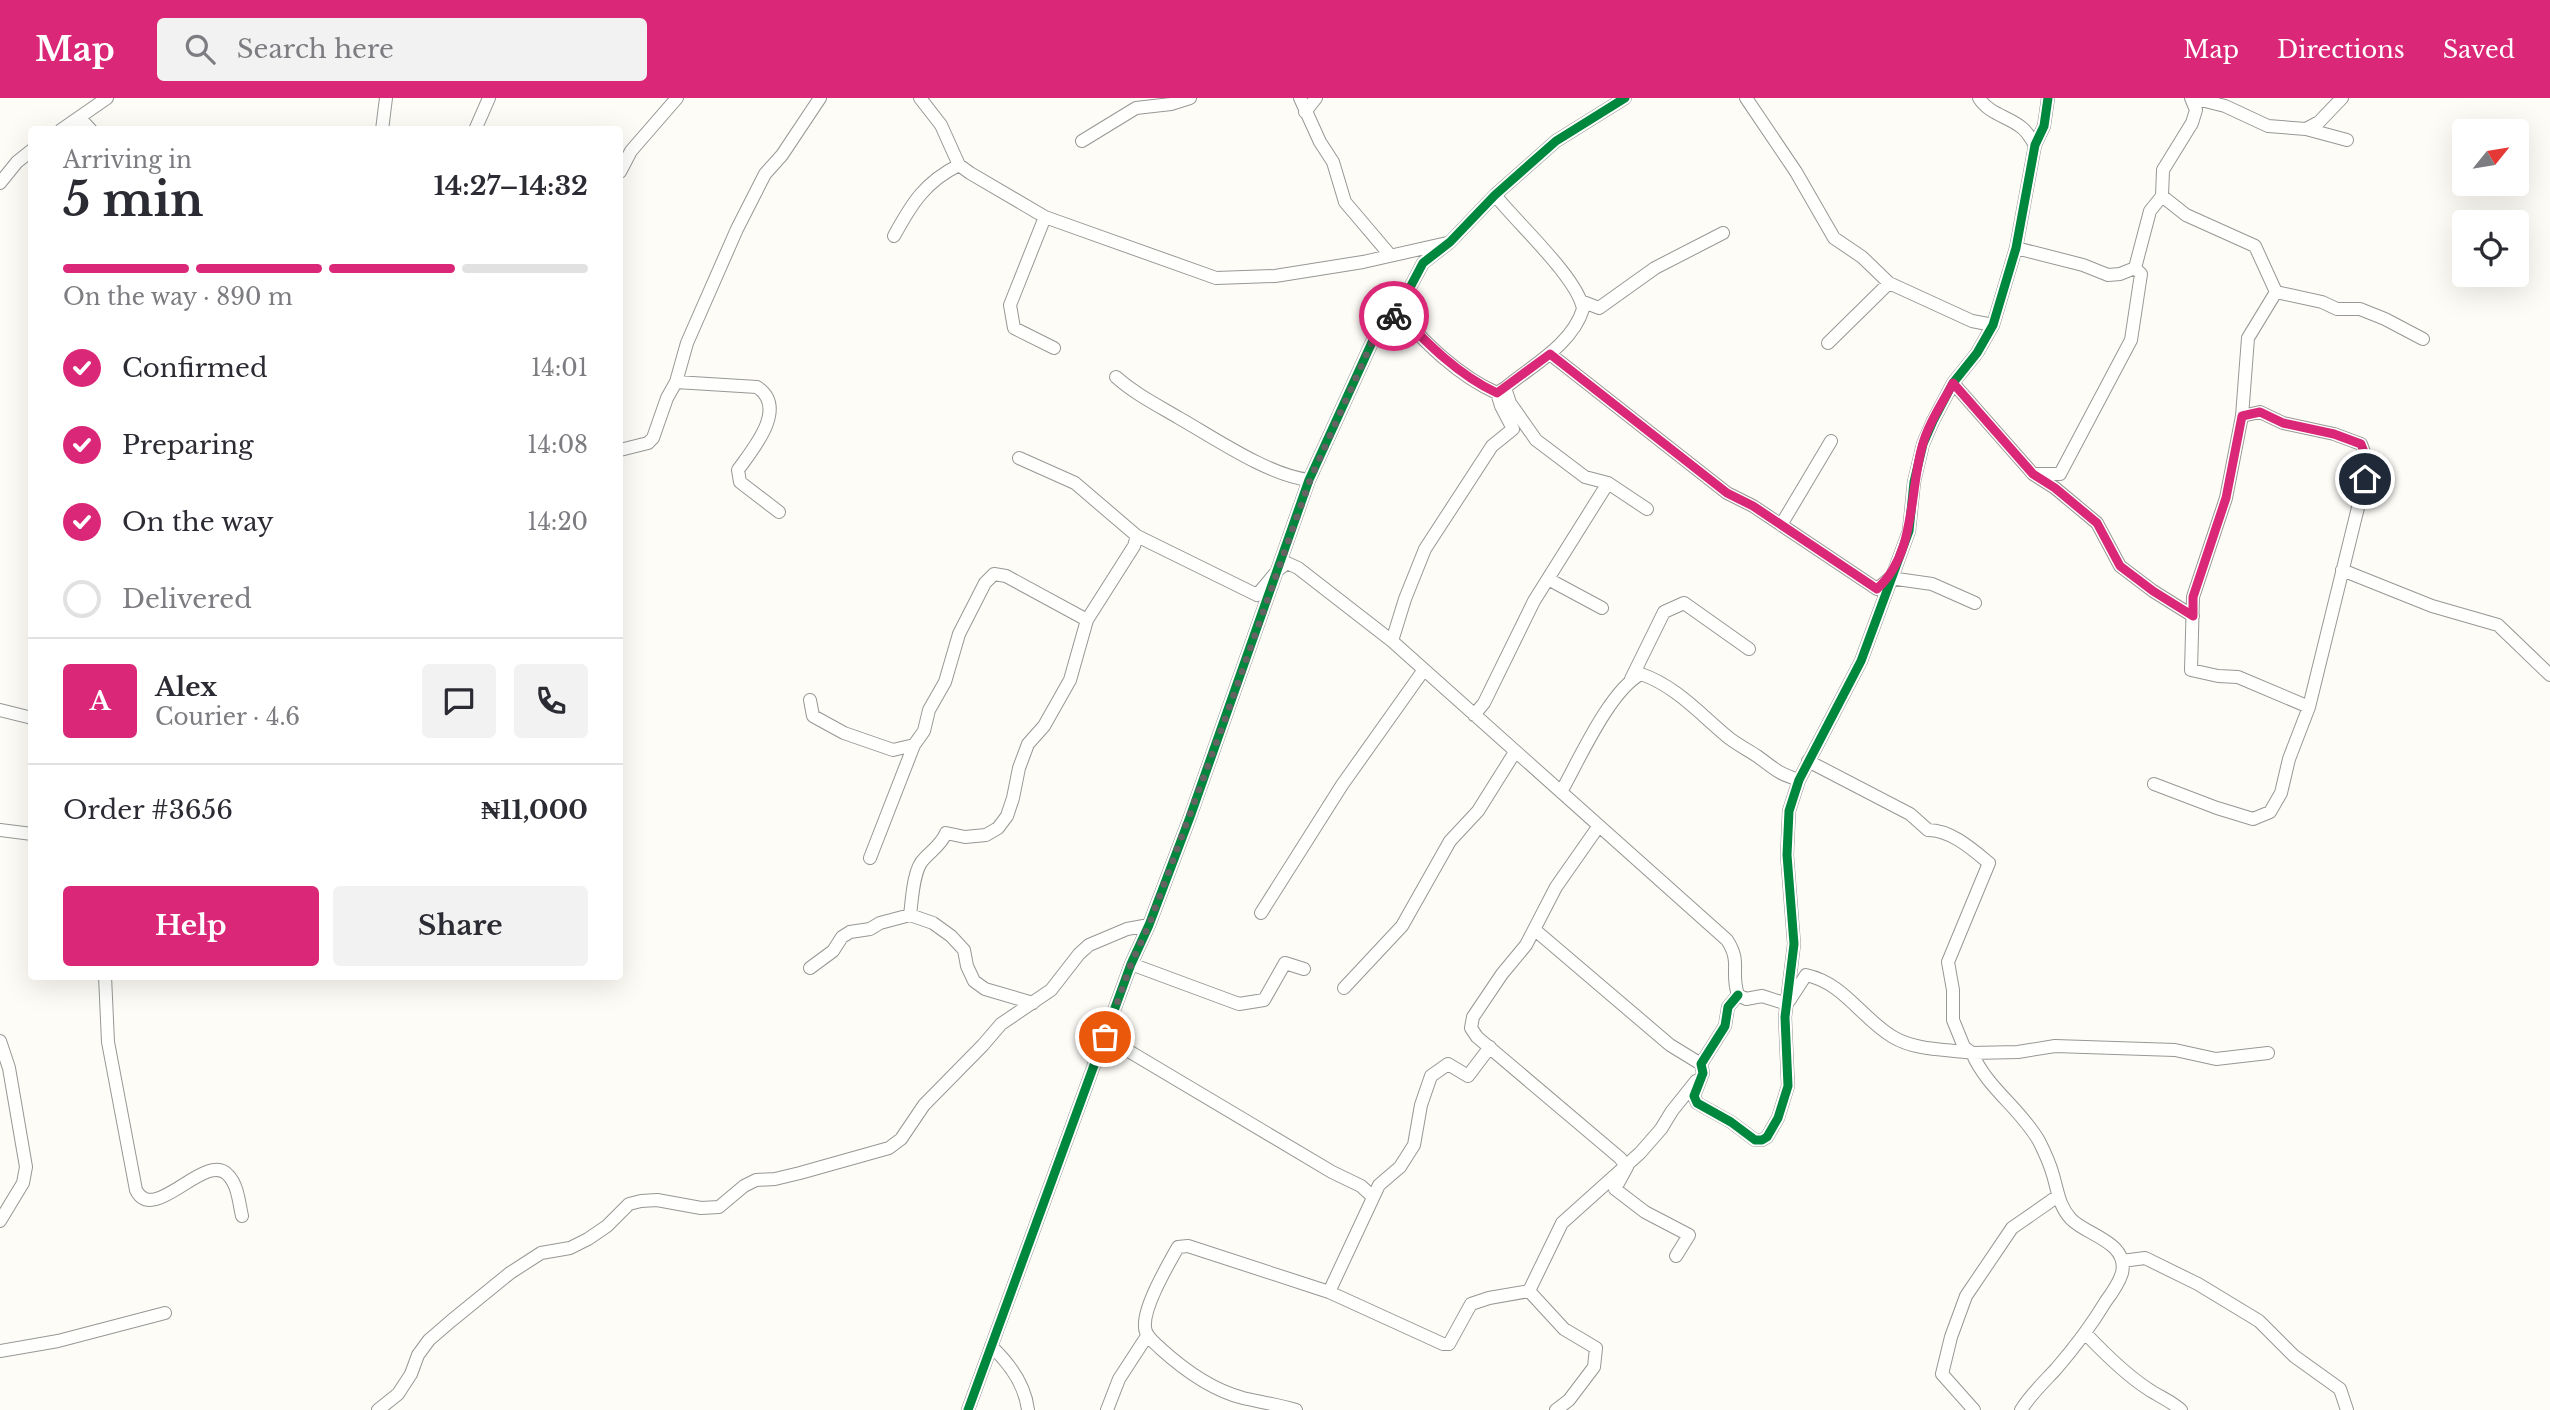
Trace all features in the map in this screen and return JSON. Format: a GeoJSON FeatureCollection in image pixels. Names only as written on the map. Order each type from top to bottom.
{"type":"FeatureCollection","features":[{"type":"Feature","properties":{"kind":"street"},"geometry":{"type":"LineString","coordinates":[[67,126],[107,98]]}},
{"type":"Feature","properties":{"kind":"street"},"geometry":{"type":"LineString","coordinates":[[382,126],[386,98]]}},
{"type":"Feature","properties":{"kind":"street"},"geometry":{"type":"LineString","coordinates":[[477,126],[489,98]]}},
{"type":"Feature","properties":{"kind":"street"},"geometry":{"type":"LineString","coordinates":[[623,166],[631,151],[677,98]]}},
{"type":"Feature","properties":{"kind":"street"},"geometry":{"type":"LineString","coordinates":[[623,449],[648,443],[653,438],[667,398],[676,382],[687,343],[737,229],[765,174],[782,155],[820,98]]}},
{"type":"Feature","properties":{"kind":"street"},"geometry":{"type":"LineString","coordinates":[[920,98],[941,125],[959,165],[1045,217],[1216,278],[1275,276],[1363,262],[1450,242]]}},
{"type":"Feature","properties":{"kind":"street"},"geometry":{"type":"LineString","coordinates":[[1082,141],[1136,108],[1191,98]]}},
{"type":"Feature","properties":{"kind":"street"},"geometry":{"type":"LineString","coordinates":[[1300,98],[1333,162],[1346,202],[1390,255]]}},
{"type":"Feature","properties":{"kind":"street"},"geometry":{"type":"LineString","coordinates":[[1305,112],[1316,98]]}},
{"type":"Feature","properties":{"kind":"street"},"geometry":{"type":"LineString","coordinates":[[968,1410],[1131,964],[1149,925],[1310,480],[1373,340],[1397,312],[1423,264],[1450,242],[1495,195],[1556,141],[1625,98]]}},
{"type":"Feature","properties":{"kind":"street"},"geometry":{"type":"LineString","coordinates":[[1746,98],[1796,172],[1834,238],[1862,257],[1889,283],[1972,321],[1993,325]]}},
{"type":"Feature","properties":{"kind":"street"},"geometry":{"type":"LineString","coordinates":[[1979,98],[1996,114],[2022,127],[2035,145]]}},
{"type":"Feature","properties":{"kind":"street"},"geometry":{"type":"LineString","coordinates":[[1702,1069],[1694,1096],[1697,1103],[1731,1122],[1755,1140],[1767,1137],[1788,1086],[1784,1017],[1794,944],[1787,855],[1789,811],[1808,761],[1860,661],[1909,531],[1914,482],[1923,444],[1953,383],[1977,353],[1993,325],[2016,248],[2035,145],[2044,126],[2048,98]]}},
{"type":"Feature","properties":{"kind":"street"},"geometry":{"type":"LineString","coordinates":[[2192,98],[2225,106],[2268,126],[2306,129],[2347,140]]}},
{"type":"Feature","properties":{"kind":"street"},"geometry":{"type":"LineString","coordinates":[[2135,268],[2150,211],[2162,197],[2163,170],[2192,123],[2196,110],[2192,98]]}},
{"type":"Feature","properties":{"kind":"street"},"geometry":{"type":"LineString","coordinates":[[2306,129],[2319,122],[2342,98]]}},
{"type":"Feature","properties":{"kind":"street"},"geometry":{"type":"LineString","coordinates":[[80,118],[87,126]]}},
{"type":"Feature","properties":{"kind":"street"},"geometry":{"type":"LineString","coordinates":[[1,179],[28,153]]}},
{"type":"Feature","properties":{"kind":"street"},"geometry":{"type":"LineString","coordinates":[[894,236],[920,193],[939,174],[959,165]]}},
{"type":"Feature","properties":{"kind":"street"},"geometry":{"type":"LineString","coordinates":[[1495,195],[1537,240],[1581,301],[1583,309],[1580,319]]}},
{"type":"Feature","properties":{"kind":"street"},"geometry":{"type":"LineString","coordinates":[[2162,197],[2186,215],[2255,246],[2276,292]]}},
{"type":"Feature","properties":{"kind":"street"},"geometry":{"type":"LineString","coordinates":[[1045,217],[1010,305],[1014,328],[1054,348]]}},
{"type":"Feature","properties":{"kind":"street"},"geometry":{"type":"LineString","coordinates":[[1501,390],[1550,354],[1580,319],[1655,268],[1723,233]]}},
{"type":"Feature","properties":{"kind":"street"},"geometry":{"type":"LineString","coordinates":[[2016,248],[2083,265],[2108,275],[2135,268]]}},
{"type":"Feature","properties":{"kind":"street"},"geometry":{"type":"LineString","coordinates":[[2033,474],[2060,474],[2131,340],[2141,274],[2135,268]]}},
{"type":"Feature","properties":{"kind":"street"},"geometry":{"type":"LineString","coordinates":[[1828,343],[1889,283]]}},
{"type":"Feature","properties":{"kind":"street"},"geometry":{"type":"LineString","coordinates":[[2276,292],[2322,302],[2337,309],[2360,309],[2423,339]]}},
{"type":"Feature","properties":{"kind":"street"},"geometry":{"type":"LineString","coordinates":[[2276,292],[2248,338],[2242,416],[2226,498],[2193,597],[2191,670],[2238,677],[2309,707]]}},
{"type":"Feature","properties":{"kind":"street"},"geometry":{"type":"LineString","coordinates":[[1581,301],[1599,308]]}},
{"type":"Feature","properties":{"kind":"street"},"geometry":{"type":"LineString","coordinates":[[1397,312],[1480,386],[1501,390],[1536,440],[1585,477],[1608,483],[1647,509]]}},
{"type":"Feature","properties":{"kind":"street"},"geometry":{"type":"LineString","coordinates":[[1550,354],[1727,493],[1753,506],[1877,589],[1890,578],[1932,584],[1975,603]]}},
{"type":"Feature","properties":{"kind":"street"},"geometry":{"type":"LineString","coordinates":[[1116,377],[1134,393],[1261,464],[1291,478],[1310,480]]}},
{"type":"Feature","properties":{"kind":"street"},"geometry":{"type":"LineString","coordinates":[[676,382],[757,387],[764,391],[768,400],[769,416],[764,432],[738,470],[738,476],[740,482],[779,512]]}},
{"type":"Feature","properties":{"kind":"street"},"geometry":{"type":"LineString","coordinates":[[1953,383],[2033,474],[2055,488],[2097,523],[2120,566],[2193,616]]}},
{"type":"Feature","properties":{"kind":"street"},"geometry":{"type":"LineString","coordinates":[[1392,641],[1425,549],[1492,446],[1513,429],[1501,407],[1501,390]]}},
{"type":"Feature","properties":{"kind":"street"},"geometry":{"type":"LineString","coordinates":[[2154,784],[2217,808],[2253,818],[2270,812],[2281,793],[2289,759],[2309,707],[2365,479],[2367,460],[2361,444],[2334,434],[2283,423],[2260,412],[2242,416]]}},
{"type":"Feature","properties":{"kind":"street"},"geometry":{"type":"LineString","coordinates":[[1782,525],[1830,441]]}},
{"type":"Feature","properties":{"kind":"street"},"geometry":{"type":"LineString","coordinates":[[1019,458],[1075,483],[1137,536],[1257,595],[1287,563],[1298,568],[1392,641],[1727,940],[1737,962],[1733,981],[1738,995],[1746,999],[1762,996],[1787,1004]]}},
{"type":"Feature","properties":{"kind":"street"},"geometry":{"type":"LineString","coordinates":[[1474,715],[1484,703],[1516,636],[1548,579],[1608,483]]}},
{"type":"Feature","properties":{"kind":"street"},"geometry":{"type":"LineString","coordinates":[[910,915],[913,888],[920,863],[943,841],[946,833],[965,837],[986,835],[998,828],[1007,816],[1028,744],[1044,726],[1070,681],[1087,620],[1134,547],[1137,536]]}},
{"type":"Feature","properties":{"kind":"street"},"geometry":{"type":"LineString","coordinates":[[2342,570],[2432,607],[2498,625],[2550,675]]}},
{"type":"Feature","properties":{"kind":"street"},"geometry":{"type":"LineString","coordinates":[[870,858],[914,745],[924,731],[929,710],[944,682],[959,634],[985,583],[993,574],[1006,576],[1087,620]]}},
{"type":"Feature","properties":{"kind":"street"},"geometry":{"type":"LineString","coordinates":[[1548,579],[1602,608]]}},
{"type":"Feature","properties":{"kind":"street"},"geometry":{"type":"LineString","coordinates":[[1631,680],[1664,612],[1684,604],[1749,649]]}},
{"type":"Feature","properties":{"kind":"street"},"geometry":{"type":"LineString","coordinates":[[1261,913],[1342,785],[1423,671]]}},
{"type":"Feature","properties":{"kind":"street"},"geometry":{"type":"LineString","coordinates":[[1561,792],[1616,696],[1631,680],[1641,674],[1658,680],[1686,700],[1732,741],[1778,773],[1800,780]]}},
{"type":"Feature","properties":{"kind":"street"},"geometry":{"type":"LineString","coordinates":[[810,700],[813,716],[844,733],[893,750],[914,745]]}},
{"type":"Feature","properties":{"kind":"street"},"geometry":{"type":"LineString","coordinates":[[0,710],[28,717]]}},
{"type":"Feature","properties":{"kind":"street"},"geometry":{"type":"LineString","coordinates":[[1344,988],[1402,926],[1450,841],[1478,811],[1515,752]]}},
{"type":"Feature","properties":{"kind":"street"},"geometry":{"type":"LineString","coordinates":[[1808,761],[1910,814],[1928,830],[1936,830],[1962,842],[1989,863],[1948,962],[1953,990],[1953,1020],[1964,1046],[1972,1053],[1979,1070],[2023,1118],[2039,1141],[2065,1212],[2077,1225],[2106,1239],[2122,1261],[2122,1272],[2116,1286],[2087,1334],[2021,1410]]}},
{"type":"Feature","properties":{"kind":"street"},"geometry":{"type":"LineString","coordinates":[[1598,827],[1556,887],[1526,946],[1502,974],[1473,1017],[1471,1028],[1477,1037],[1566,1110],[1627,1167]]}},
{"type":"Feature","properties":{"kind":"street"},"geometry":{"type":"LineString","coordinates":[[0,830],[28,834]]}},
{"type":"Feature","properties":{"kind":"street"},"geometry":{"type":"LineString","coordinates":[[810,968],[833,951],[842,937],[850,932],[870,929],[880,923],[910,915],[933,923],[951,936],[964,950],[974,981],[985,989],[1032,1003]]}},
{"type":"Feature","properties":{"kind":"street"},"geometry":{"type":"LineString","coordinates":[[378,1410],[398,1394],[429,1340],[461,1313],[510,1273],[541,1253],[569,1248],[588,1239],[607,1226],[629,1204],[641,1200],[657,1200],[701,1208],[719,1207],[744,1186],[756,1180],[800,1173],[889,1148],[901,1139],[923,1105],[1001,1024],[1051,990],[1089,945],[1127,929],[1149,925]]}},
{"type":"Feature","properties":{"kind":"street"},"geometry":{"type":"LineString","coordinates":[[1535,930],[1702,1069]]}},
{"type":"Feature","properties":{"kind":"street"},"geometry":{"type":"LineString","coordinates":[[1131,964],[1239,1004],[1264,1000],[1285,963],[1304,969]]}},
{"type":"Feature","properties":{"kind":"street"},"geometry":{"type":"LineString","coordinates":[[1787,1004],[1806,975],[1821,978],[1843,993],[1871,1022],[1895,1038],[1926,1049],[1972,1053],[2018,1052],[2055,1046],[2127,1047],[2175,1050],[2216,1059],[2268,1053]]}},
{"type":"Feature","properties":{"kind":"street"},"geometry":{"type":"LineString","coordinates":[[105,980],[108,1042],[139,1196],[145,1200],[154,1200],[212,1170],[222,1170],[228,1174],[234,1185],[242,1216]]}},
{"type":"Feature","properties":{"kind":"street"},"geometry":{"type":"LineString","coordinates":[[1675,1256],[1689,1235],[1645,1212],[1615,1189],[1627,1167],[1661,1129],[1702,1069],[1725,1026],[1728,1007],[1738,995]]}},
{"type":"Feature","properties":{"kind":"street"},"geometry":{"type":"LineString","coordinates":[[1105,1037],[1332,1172],[1361,1186],[1373,1196]]}},
{"type":"Feature","properties":{"kind":"street"},"geometry":{"type":"LineString","coordinates":[[0,1041],[9,1068],[26,1167],[23,1183],[0,1221]]}},
{"type":"Feature","properties":{"kind":"street"},"geometry":{"type":"LineString","coordinates":[[1329,1292],[1379,1185],[1399,1167],[1415,1145],[1421,1105],[1431,1076],[1448,1064],[1468,1076],[1490,1047]]}},
{"type":"Feature","properties":{"kind":"street"},"geometry":{"type":"LineString","coordinates":[[1529,1291],[1562,1223],[1619,1170],[1627,1167]]}},
{"type":"Feature","properties":{"kind":"street"},"geometry":{"type":"LineString","coordinates":[[1974,1410],[1942,1374],[1951,1337],[1966,1296],[2012,1228],[2058,1196]]}},
{"type":"Feature","properties":{"kind":"street"},"geometry":{"type":"LineString","coordinates":[[1296,1410],[1255,1398],[1242,1404],[1224,1390],[1182,1368],[1147,1336],[1144,1325],[1155,1289],[1178,1247],[1188,1246],[1329,1292],[1443,1344],[1449,1344],[1471,1304],[1529,1291]]}},
{"type":"Feature","properties":{"kind":"street"},"geometry":{"type":"LineString","coordinates":[[2122,1261],[2145,1258],[2198,1284],[2259,1321],[2294,1356],[2340,1389],[2347,1410]]}},
{"type":"Feature","properties":{"kind":"street"},"geometry":{"type":"LineString","coordinates":[[1529,1291],[1564,1329],[1596,1349],[1594,1367],[1569,1400],[1556,1410]]}},
{"type":"Feature","properties":{"kind":"street"},"geometry":{"type":"LineString","coordinates":[[0,1351],[58,1342],[165,1313]]}},
{"type":"Feature","properties":{"kind":"street"},"geometry":{"type":"LineString","coordinates":[[2087,1334],[2111,1361],[2181,1410]]}},
{"type":"Feature","properties":{"kind":"street"},"geometry":{"type":"LineString","coordinates":[[1107,1410],[1119,1379],[1147,1336]]}},
{"type":"Feature","properties":{"kind":"street"},"geometry":{"type":"LineString","coordinates":[[991,1346],[1012,1370],[1027,1400],[1028,1410]]}},
{"type":"Feature","properties":{"kind":"cycle path"},"geometry":{"type":"LineString","coordinates":[[968,1410],[1131,964],[1149,925],[1190,817],[1309,480],[1373,340],[1397,312],[1423,263],[1450,242],[1495,195],[1556,141],[1625,98]]}},
{"type":"Feature","properties":{"kind":"cycle path"},"geometry":{"type":"LineString","coordinates":[[1738,995],[1728,1007],[1725,1026],[1701,1064],[1703,1073],[1694,1096],[1697,1103],[1731,1122],[1755,1140],[1762,1140],[1767,1137],[1778,1118],[1788,1086],[1785,1017],[1794,944],[1787,855],[1789,811],[1799,780],[1861,661],[1909,531],[1914,482],[1923,444],[1953,383],[1977,353],[1993,325],[2016,248],[2035,145],[2044,126],[2048,98]]}},
{"type":"Feature","properties":{"kind":"way so far"},"geometry":{"type":"LineString","coordinates":[[1105,1037],[1227,714],[1310,480],[1373,340],[1394,316]]}},
{"type":"Feature","properties":{"kind":"route"},"geometry":{"type":"LineString","coordinates":[[1394,316],[1397,312],[1459,370],[1480,386],[1497,393],[1550,354],[1727,493],[1753,506],[1877,589],[1890,578],[1909,531],[1914,482],[1923,444],[1953,383],[2033,474],[2055,488],[2097,523],[2120,566],[2193,616],[2193,597],[2226,498],[2242,416],[2260,412],[2283,423],[2334,434],[2361,444],[2367,460],[2365,479]]}}]}
